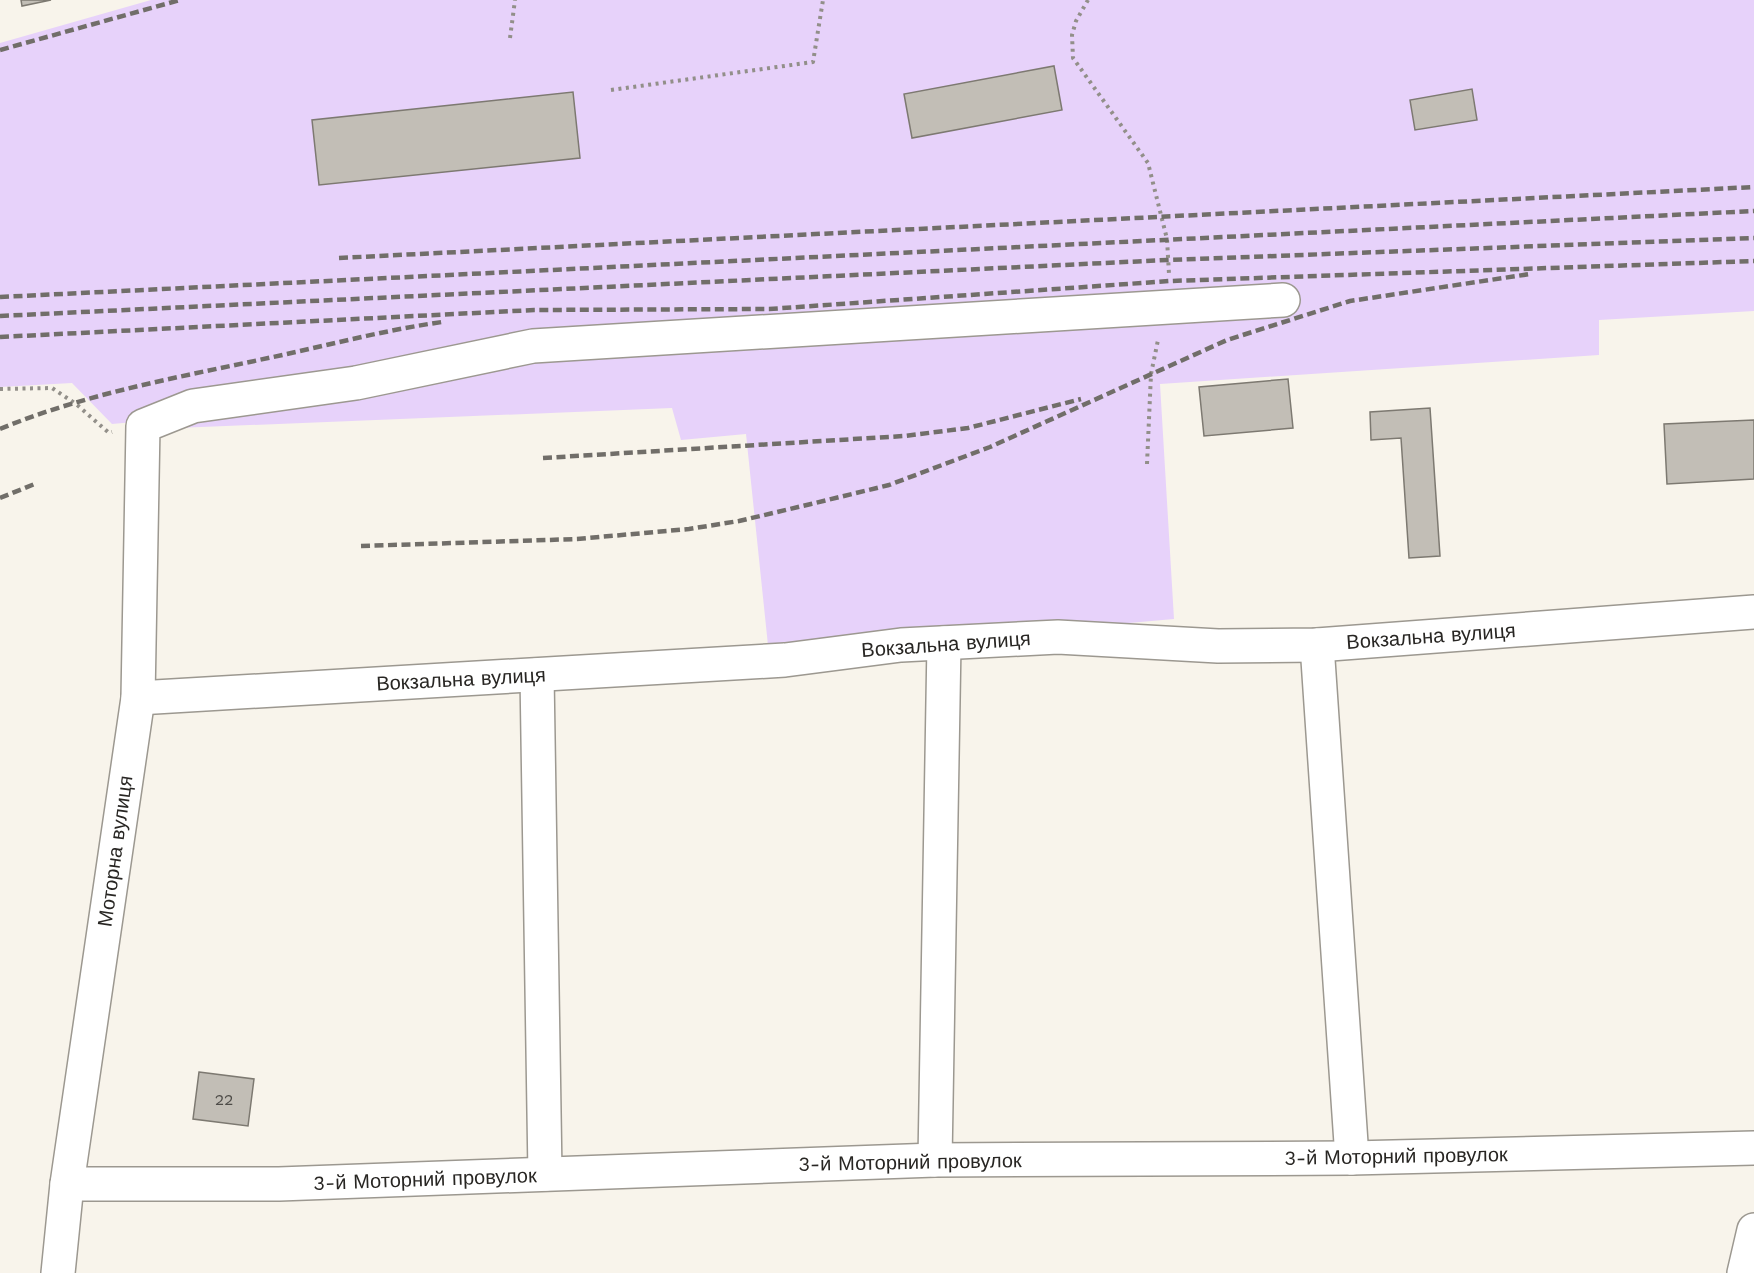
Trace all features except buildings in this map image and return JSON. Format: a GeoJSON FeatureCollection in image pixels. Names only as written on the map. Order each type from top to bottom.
{"type":"FeatureCollection","features":[{"type":"Feature","properties":{"kind":"street"},"geometry":{"type":"LineString","coordinates":[[143,426],[193,406],[356,383],[533,346],[1282,300]]}},
{"type":"Feature","properties":{"kind":"street","name":"Моторна вулиця"},"geometry":{"type":"LineString","coordinates":[[58,1273],[67,1184],[138,698],[143,426]]}},
{"type":"Feature","properties":{"kind":"street","name":"Вокзальна вулиця"},"geometry":{"type":"LineString","coordinates":[[138,698],[785,660],[901,645],[1058,637],[1218,646],[1317,645],[1754,612]]}},
{"type":"Feature","properties":{"kind":"street"},"geometry":{"type":"LineString","coordinates":[[935,1160],[944,643]]}},
{"type":"Feature","properties":{"kind":"street"},"geometry":{"type":"LineString","coordinates":[[1317,645],[1352,1158]]}},
{"type":"Feature","properties":{"kind":"street"},"geometry":{"type":"LineString","coordinates":[[537,675],[545,1174]]}},
{"type":"Feature","properties":{"kind":"street","name":"3-й Моторний провулок"},"geometry":{"type":"LineString","coordinates":[[67,1184],[279,1184],[935,1160],[1352,1158],[1754,1148]]}},
{"type":"Feature","properties":{"kind":"street"},"geometry":{"type":"LineString","coordinates":[[1743,1273],[1754,1230]]}},
{"type":"Feature","properties":{"kind":"path"},"geometry":{"type":"LineString","coordinates":[[510,38],[515,0]]}},
{"type":"Feature","properties":{"kind":"path"},"geometry":{"type":"LineString","coordinates":[[610,90],[813,62],[823,0]]}},
{"type":"Feature","properties":{"kind":"path"},"geometry":{"type":"LineString","coordinates":[[1088,0],[1072,35],[1073,58],[1148,163],[1167,239],[1170,281],[1160,308],[1160,330],[1151,374],[1147,464]]}},
{"type":"Feature","properties":{"kind":"path"},"geometry":{"type":"LineString","coordinates":[[0,389],[52,388],[76,404],[109,433],[143,426]]}},
{"type":"Feature","properties":{"kind":"shaded area"},"geometry":{"type":"Polygon","coordinates":[[[151,0],[1754,0],[1754,311],[1599,320],[1599,355],[1160,384],[1174,619],[769,655],[746,434],[681,440],[672,408],[177,428],[167,419],[112,424],[72,383],[0,387],[0,43],[151,0]]]}},
{"type":"Feature","properties":{"kind":"railway"},"geometry":{"type":"LineString","coordinates":[[0,50],[180,0]]}},
{"type":"Feature","properties":{"kind":"railway"},"geometry":{"type":"LineString","coordinates":[[339,258],[1754,187]]}},
{"type":"Feature","properties":{"kind":"railway"},"geometry":{"type":"LineString","coordinates":[[0,297],[1754,211]]}},
{"type":"Feature","properties":{"kind":"railway"},"geometry":{"type":"LineString","coordinates":[[0,316],[1167,260],[1754,238]]}},
{"type":"Feature","properties":{"kind":"railway"},"geometry":{"type":"LineString","coordinates":[[0,337],[534,310],[769,309],[1170,281],[1754,261]]}},
{"type":"Feature","properties":{"kind":"railway"},"geometry":{"type":"LineString","coordinates":[[361,546],[577,539],[689,529],[739,521],[889,485],[990,447],[1227,340],[1350,301],[1530,274]]}},
{"type":"Feature","properties":{"kind":"railway"},"geometry":{"type":"LineString","coordinates":[[0,429],[66,405],[134,387],[378,333],[442,322]]}},
{"type":"Feature","properties":{"kind":"railway"},"geometry":{"type":"LineString","coordinates":[[543,458],[904,436],[968,428],[1081,399]]}},
{"type":"Feature","properties":{"kind":"railway"},"geometry":{"type":"LineString","coordinates":[[0,498],[37,483]]}}]}
